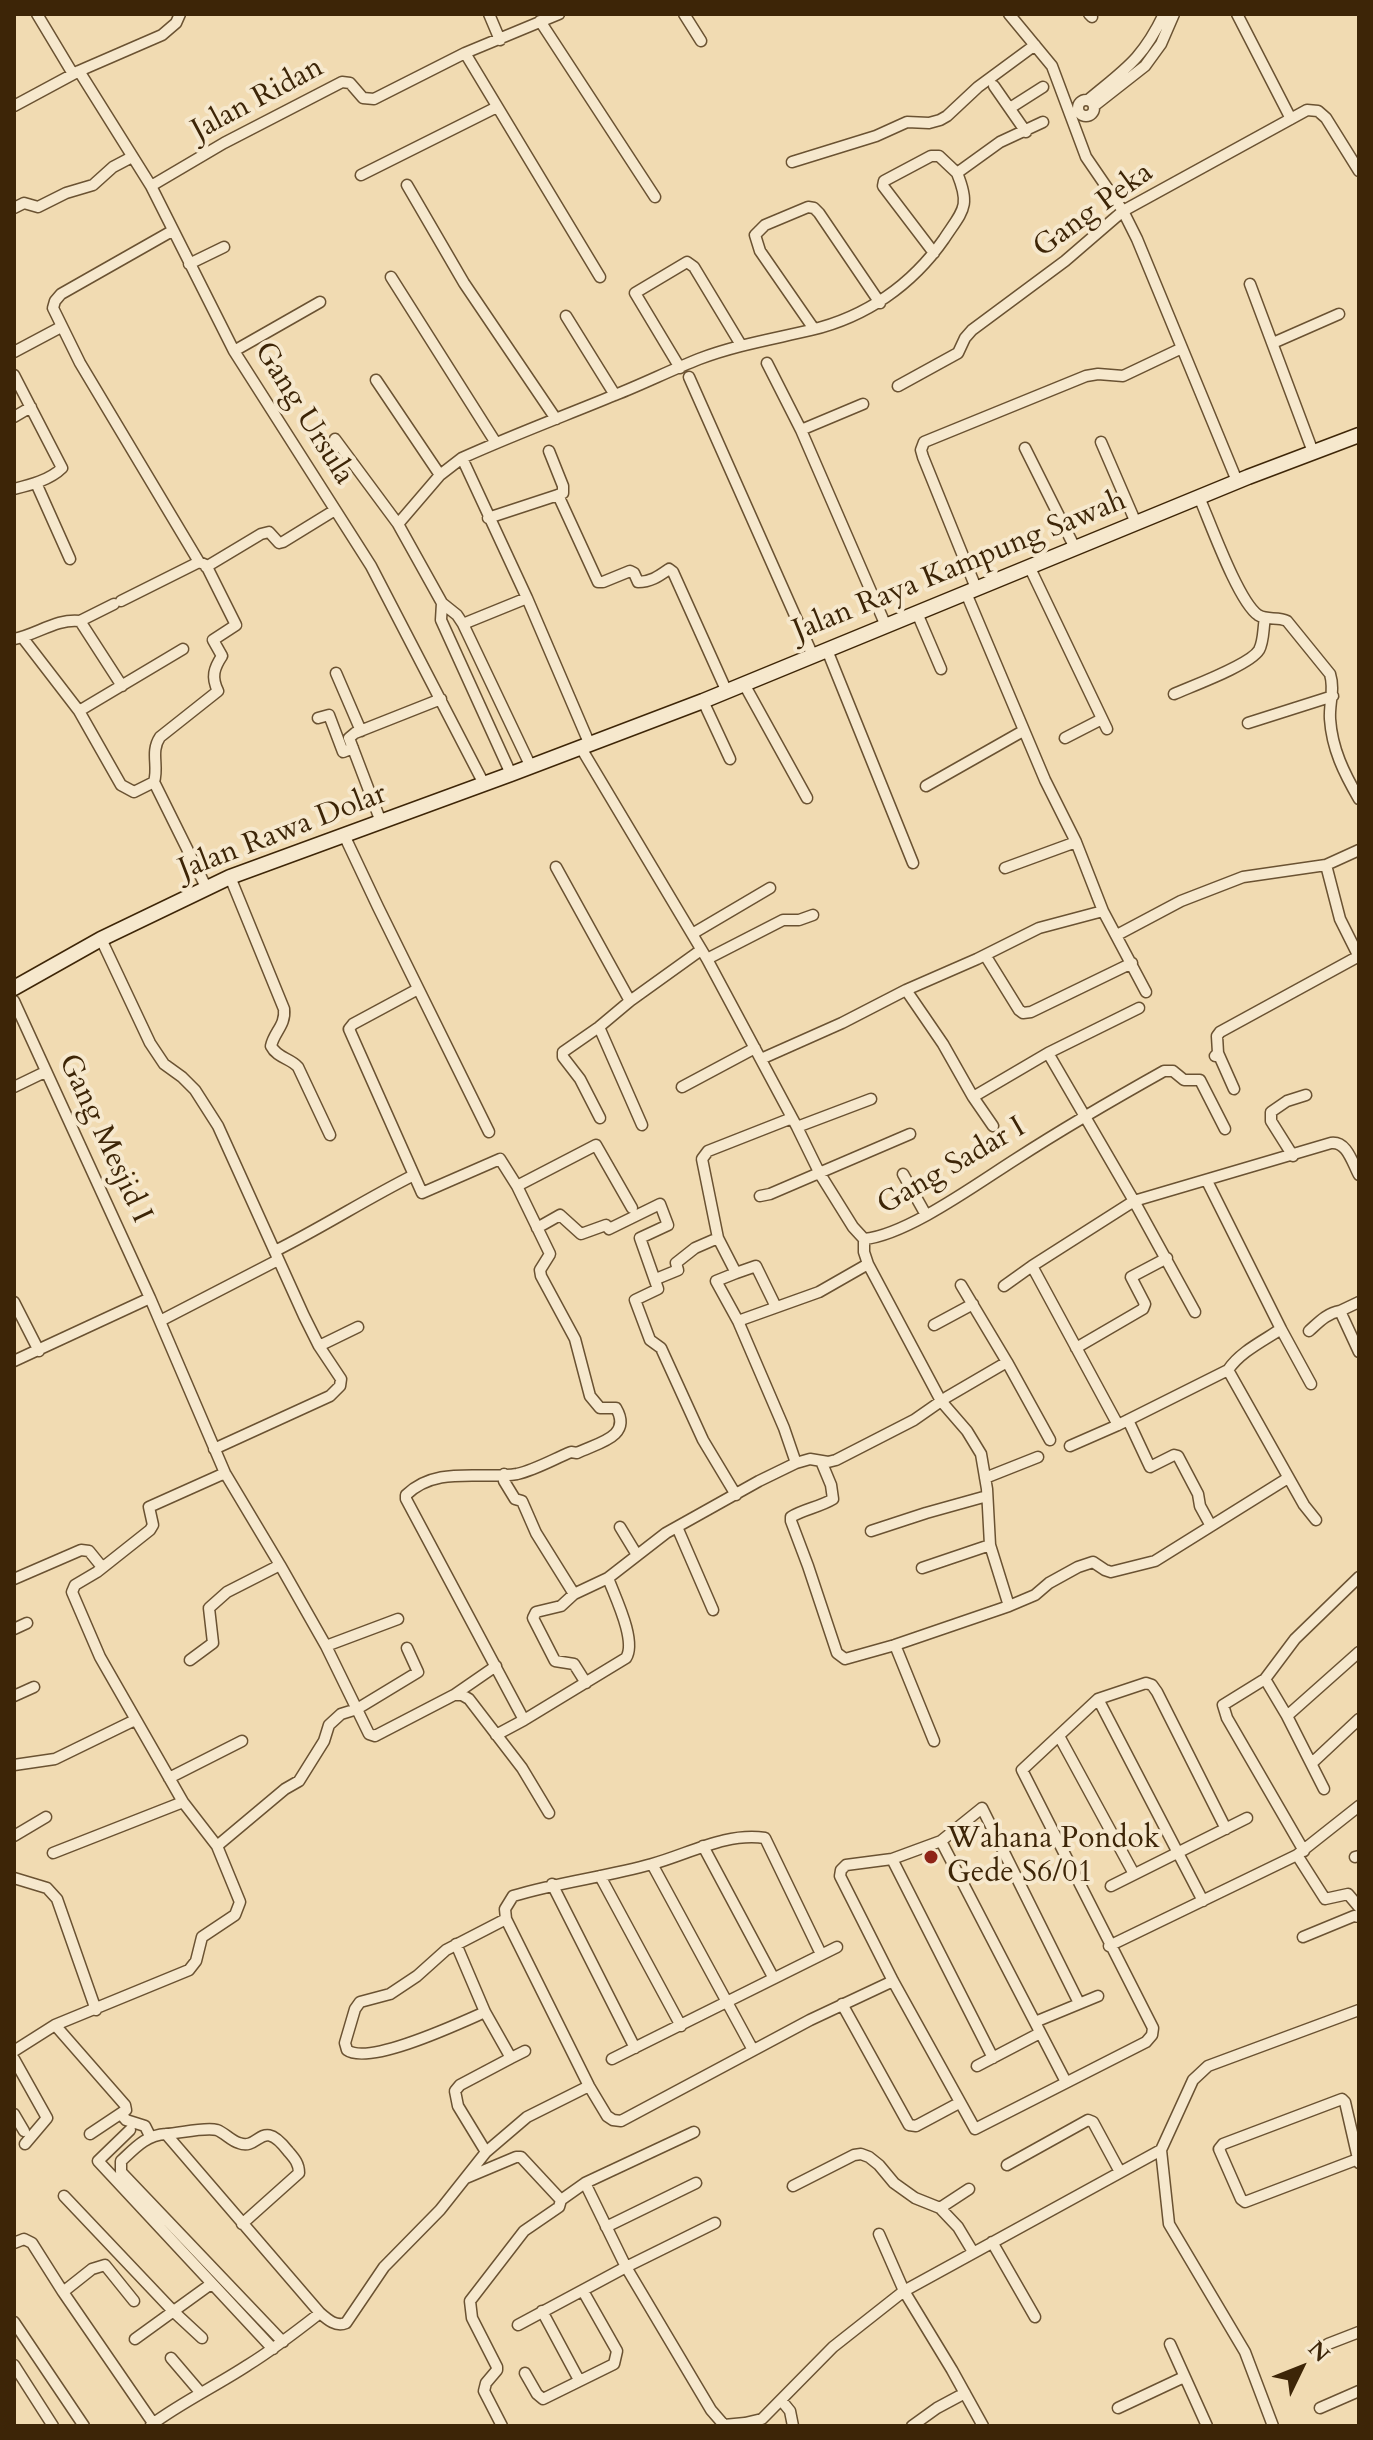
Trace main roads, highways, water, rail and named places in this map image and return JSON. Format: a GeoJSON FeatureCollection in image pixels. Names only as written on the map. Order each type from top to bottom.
{"type":"FeatureCollection","features":[{"type":"Feature","properties":{"kind":"place","name":"Wahana Pondok Gede S6/01"},"geometry":{"type":"Point","coordinates":[931,1857]}}]}
